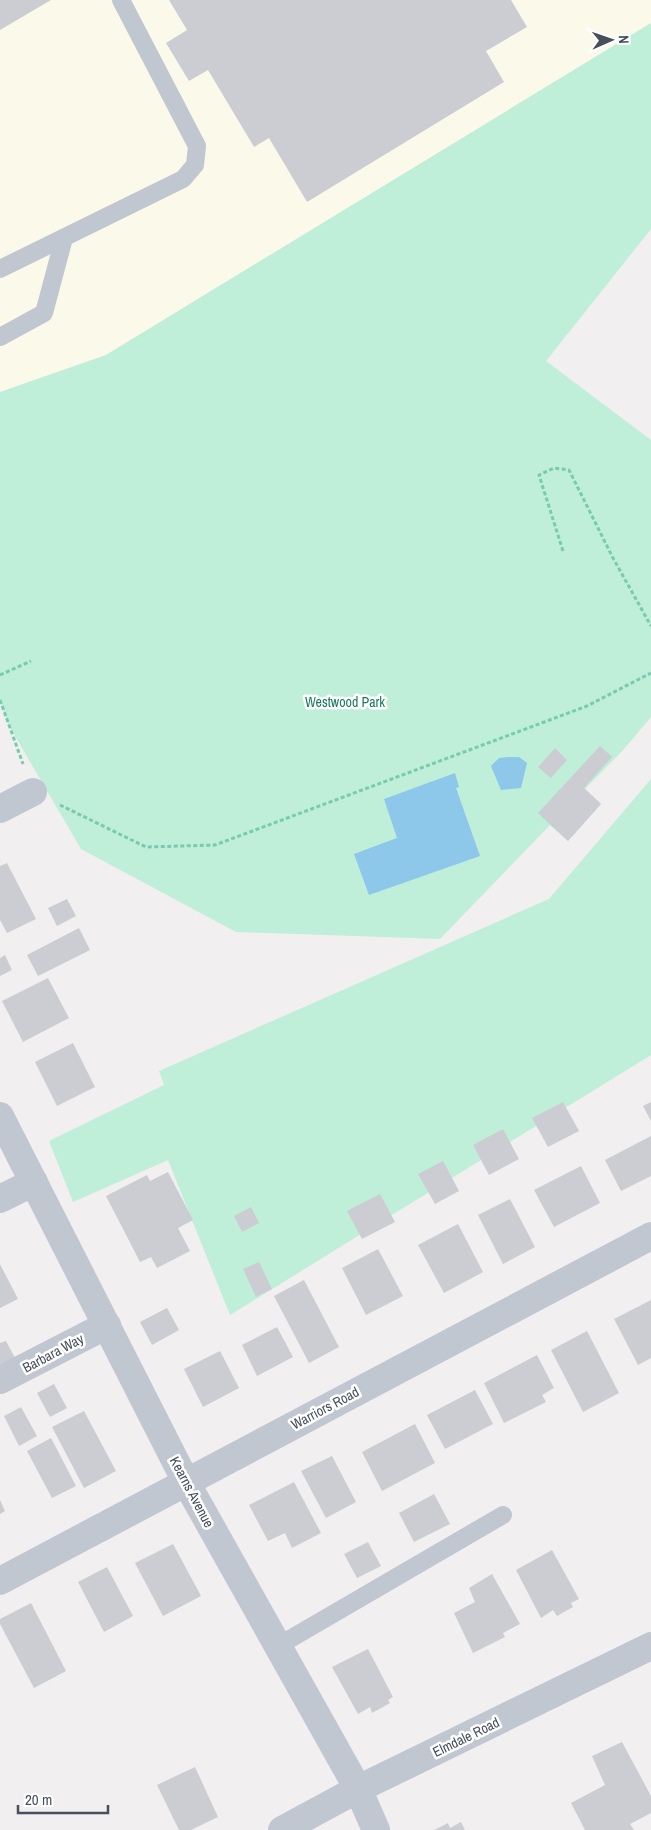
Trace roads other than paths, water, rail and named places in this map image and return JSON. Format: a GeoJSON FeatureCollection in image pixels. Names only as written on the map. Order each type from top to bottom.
{"type":"FeatureCollection","features":[{"type":"Feature","properties":{"kind":"street"},"geometry":{"type":"LineString","coordinates":[[0,809],[33,792]]}},
{"type":"Feature","properties":{"kind":"street","name":"Kearns Avenue"},"geometry":{"type":"LineString","coordinates":[[0,1116],[186,1482],[358,1789],[376,1830]]}},
{"type":"Feature","properties":{"kind":"street"},"geometry":{"type":"LineString","coordinates":[[0,1199],[34,1182]]}},
{"type":"Feature","properties":{"kind":"street","name":"Warriors Road"},"geometry":{"type":"LineString","coordinates":[[0,1581],[651,1236]]}},
{"type":"Feature","properties":{"kind":"street","name":"Barbara Way"},"geometry":{"type":"LineString","coordinates":[[0,1380],[107,1325]]}},
{"type":"Feature","properties":{"kind":"street","name":"Elmdale Road"},"geometry":{"type":"LineString","coordinates":[[282,1830],[358,1789],[651,1646]]}},
{"type":"Feature","properties":{"kind":"lane"},"geometry":{"type":"LineString","coordinates":[[0,269],[183,179],[196,165],[197,146],[121,0]]}},
{"type":"Feature","properties":{"kind":"lane"},"geometry":{"type":"LineString","coordinates":[[0,337],[44,313],[64,238]]}},
{"type":"Feature","properties":{"kind":"lane"},"geometry":{"type":"LineString","coordinates":[[278,1646],[503,1516]]}},
{"type":"Feature","properties":{"kind":"water"},"geometry":{"type":"Polygon","coordinates":[[[519,757],[527,763],[521,788],[501,790],[491,766],[499,758],[519,757]]]}},
{"type":"Feature","properties":{"kind":"water"},"geometry":{"type":"Polygon","coordinates":[[[455,773],[459,787],[456,788],[480,856],[369,895],[354,854],[397,838],[384,799],[455,773]]]}},
{"type":"Feature","properties":{"kind":"park label","name":"Westwood Park"},"geometry":{"type":"Point","coordinates":[345,702]}}]}
